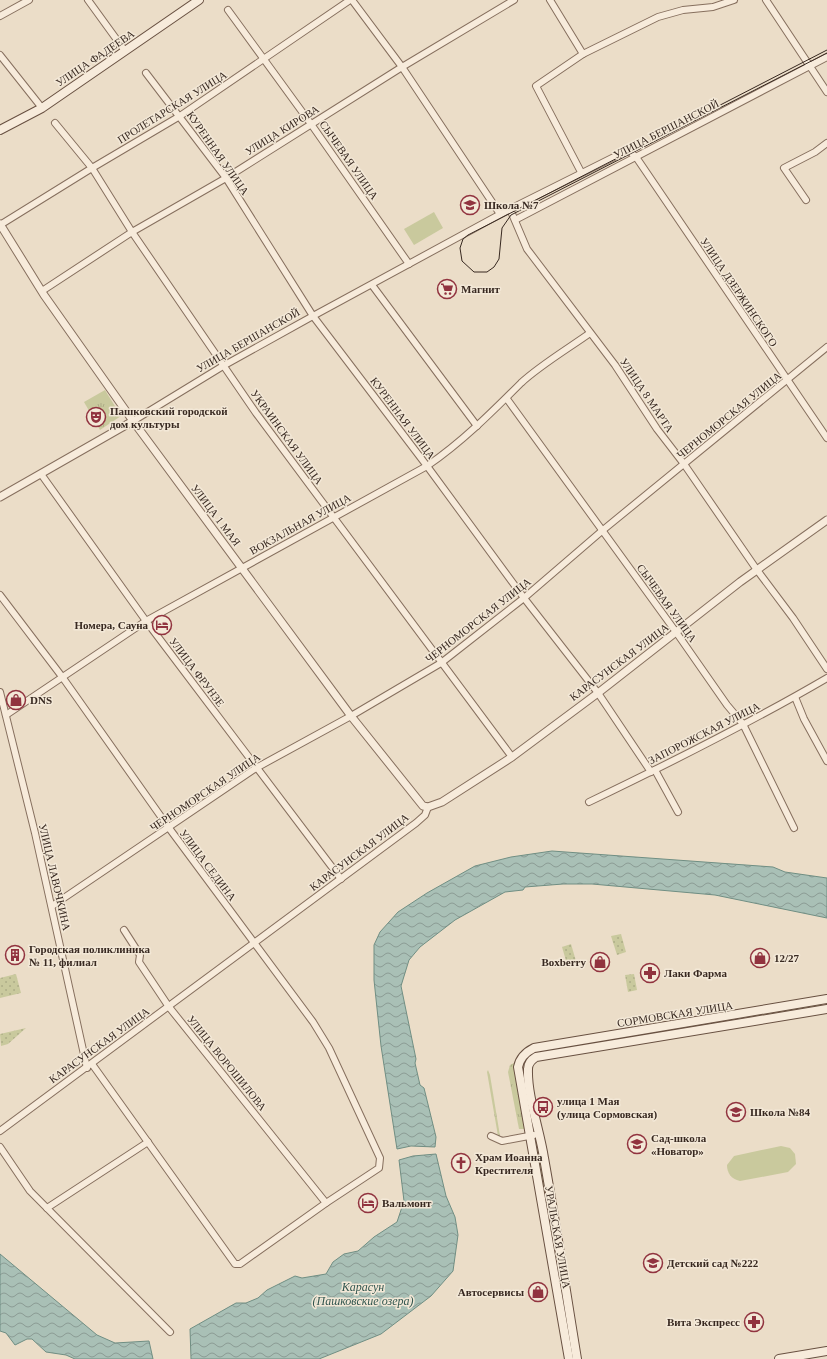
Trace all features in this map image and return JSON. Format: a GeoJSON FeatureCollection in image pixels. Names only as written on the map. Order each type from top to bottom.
{"type":"FeatureCollection","features":[{"type":"Feature","properties":{"kind":"main road","name":"УЛИЦА ФАДЕЕВА"},"geometry":{"type":"LineString","coordinates":[[0,130],[42,108],[199,0]]}},
{"type":"Feature","properties":{"kind":"main road","name":"СОРМОВСКАЯ УЛИЦА"},"geometry":{"type":"LineString","coordinates":[[528,1051],[541,1047],[827,999]]}},
{"type":"Feature","properties":{"kind":"main road","name":"СОРМОВСКАЯ УЛИЦА"},"geometry":{"type":"LineString","coordinates":[[532,1060],[536,1057],[827,1009]]}},
{"type":"Feature","properties":{"kind":"main road"},"geometry":{"type":"LineString","coordinates":[[739,1014],[741,1023]]}},
{"type":"Feature","properties":{"kind":"main road","name":"УРАЛЬСКАЯ УЛИЦА"},"geometry":{"type":"LineString","coordinates":[[528,1051],[521,1059],[518,1067],[569,1359]]}},
{"type":"Feature","properties":{"kind":"main road","name":"УРАЛЬСКАЯ УЛИЦА"},"geometry":{"type":"LineString","coordinates":[[532,1060],[529,1063],[528,1070],[533,1107],[542,1141],[577,1359]]}},
{"type":"Feature","properties":{"kind":"main road"},"geometry":{"type":"LineString","coordinates":[[779,1359],[827,1351]]}},
{"type":"Feature","properties":{"kind":"street"},"geometry":{"type":"LineString","coordinates":[[0,16],[29,0]]}},
{"type":"Feature","properties":{"kind":"street"},"geometry":{"type":"LineString","coordinates":[[88,0],[125,52]]}},
{"type":"Feature","properties":{"kind":"street"},"geometry":{"type":"LineString","coordinates":[[351,0],[402,67],[500,214]]}},
{"type":"Feature","properties":{"kind":"street","name":"ПРОЛЕТАРСКАЯ УЛИЦА"},"geometry":{"type":"LineString","coordinates":[[0,224],[180,116],[351,0]]}},
{"type":"Feature","properties":{"kind":"street","name":"УЛИЦА КИРОВА"},"geometry":{"type":"LineString","coordinates":[[42,291],[132,232],[226,178],[402,67],[514,0]]}},
{"type":"Feature","properties":{"kind":"street"},"geometry":{"type":"LineString","coordinates":[[550,0],[583,54]]}},
{"type":"Feature","properties":{"kind":"street"},"geometry":{"type":"LineString","coordinates":[[581,172],[536,86],[583,54],[658,17],[683,10],[713,7],[734,0]]}},
{"type":"Feature","properties":{"kind":"street"},"geometry":{"type":"LineString","coordinates":[[766,0],[827,92]]}},
{"type":"Feature","properties":{"kind":"street","name":"СЫЧЕВАЯ УЛИЦА"},"geometry":{"type":"LineString","coordinates":[[228,10],[410,264]]}},
{"type":"Feature","properties":{"kind":"street"},"geometry":{"type":"LineString","coordinates":[[0,55],[42,108]]}},
{"type":"Feature","properties":{"kind":"street","name":"УЛИЦА БЕРШАНСКОЙ"},"geometry":{"type":"LineString","coordinates":[[515,220],[827,57]]}},
{"type":"Feature","properties":{"kind":"street","name":"КУРЕННАЯ УЛИЦА"},"geometry":{"type":"LineString","coordinates":[[146,72],[226,178],[313,316],[427,466],[524,598],[598,693],[653,771],[678,812]]}},
{"type":"Feature","properties":{"kind":"street","name":"УКРАИНСКАЯ УЛИЦА"},"geometry":{"type":"LineString","coordinates":[[55,123],[92,168],[132,232],[223,366],[333,517],[512,757]]}},
{"type":"Feature","properties":{"kind":"street"},"geometry":{"type":"LineString","coordinates":[[806,200],[784,168],[815,152],[827,142]]}},
{"type":"Feature","properties":{"kind":"street","name":"УЛИЦА БЕРШАНСКОЙ"},"geometry":{"type":"LineString","coordinates":[[0,497],[133,421],[223,366],[500,214],[581,172],[628,150],[636,157]]}},
{"type":"Feature","properties":{"kind":"street","name":"УЛИЦА ДЗЕРЖИНСКОГО"},"geometry":{"type":"LineString","coordinates":[[636,157],[827,438]]}},
{"type":"Feature","properties":{"kind":"street","name":"УЛИЦА 8 МАРТА"},"geometry":{"type":"LineString","coordinates":[[510,209],[527,249],[615,365],[656,429],[684,464],[757,570],[794,618],[827,669]]}},
{"type":"Feature","properties":{"kind":"street","name":"УЛИЦА 1 МАЯ"},"geometry":{"type":"LineString","coordinates":[[0,224],[42,291],[133,421],[351,716],[418,802],[422,806],[428,807]]}},
{"type":"Feature","properties":{"kind":"street"},"geometry":{"type":"LineString","coordinates":[[372,284],[477,426]]}},
{"type":"Feature","properties":{"kind":"street","name":"ВОКЗАЛЬНАЯ УЛИЦА"},"geometry":{"type":"LineString","coordinates":[[4,712],[63,678],[146,621],[427,466],[446,453],[477,426],[507,399],[522,382],[590,333]]}},
{"type":"Feature","properties":{"kind":"street","name":"ЧЕРНОМОРСКАЯ УЛИЦА"},"geometry":{"type":"LineString","coordinates":[[52,906],[256,768],[351,716],[441,663],[524,598],[603,530],[827,347]]}},
{"type":"Feature","properties":{"kind":"street","name":"СЫЧЕВАЯ УЛИЦА"},"geometry":{"type":"LineString","coordinates":[[507,399],[603,530],[727,705],[743,724],[794,828]]}},
{"type":"Feature","properties":{"kind":"street","name":"УЛИЦА ФРУНЗЕ"},"geometry":{"type":"LineString","coordinates":[[41,474],[146,621],[341,879]]}},
{"type":"Feature","properties":{"kind":"street","name":"КАРАСУНСКАЯ УЛИЦА"},"geometry":{"type":"LineString","coordinates":[[0,1131],[90,1066],[416,823],[425,815],[428,807],[442,802],[512,757],[598,693],[757,570],[827,520]]}},
{"type":"Feature","properties":{"kind":"street","name":"УЛИЦА СЕДИНА"},"geometry":{"type":"LineString","coordinates":[[0,595],[63,678],[169,828],[313,1022],[325,1041],[380,1158],[379,1168],[326,1203]]}},
{"type":"Feature","properties":{"kind":"street","name":"ЗАПОРОЖСКАЯ УЛИЦА"},"geometry":{"type":"LineString","coordinates":[[589,802],[653,771],[795,697],[827,678]]}},
{"type":"Feature","properties":{"kind":"street","name":"УЛИЦА ЛАВОЧКИНА"},"geometry":{"type":"LineString","coordinates":[[0,692],[90,1066]]}},
{"type":"Feature","properties":{"kind":"street"},"geometry":{"type":"LineString","coordinates":[[795,697],[804,719],[827,761]]}},
{"type":"Feature","properties":{"kind":"street","name":"УЛИЦА ВОРОШИЛОВА"},"geometry":{"type":"LineString","coordinates":[[124,930],[140,955],[138,962],[169,1007],[326,1203]]}},
{"type":"Feature","properties":{"kind":"street"},"geometry":{"type":"LineString","coordinates":[[90,1066],[148,1142],[235,1264],[240,1264],[326,1203]]}},
{"type":"Feature","properties":{"kind":"street"},"geometry":{"type":"LineString","coordinates":[[531,1140],[540,1130]]}},
{"type":"Feature","properties":{"kind":"street"},"geometry":{"type":"LineString","coordinates":[[491,1136],[502,1140],[533,1139],[542,1141]]}},
{"type":"Feature","properties":{"kind":"street"},"geometry":{"type":"LineString","coordinates":[[47,1208],[148,1142]]}},
{"type":"Feature","properties":{"kind":"street"},"geometry":{"type":"LineString","coordinates":[[0,1147],[30,1191],[170,1332]]}},
{"type":"Feature","properties":{"kind":"green space"},"geometry":{"type":"Polygon","coordinates":[[[434,212],[443,228],[414,245],[404,229],[434,212]]]}},
{"type":"Feature","properties":{"kind":"green space"},"geometry":{"type":"Polygon","coordinates":[[[105,390],[121,416],[100,430],[84,402],[105,390]]]}},
{"type":"Feature","properties":{"kind":"green space"},"geometry":{"type":"Polygon","coordinates":[[[621,934],[626,952],[617,955],[611,936],[621,934]]]}},
{"type":"Feature","properties":{"kind":"green space"},"geometry":{"type":"Polygon","coordinates":[[[571,944],[576,961],[567,964],[562,947],[571,944]]]}},
{"type":"Feature","properties":{"kind":"green space"},"geometry":{"type":"Polygon","coordinates":[[[16,974],[21,993],[0,998],[0,978],[16,974]]]}},
{"type":"Feature","properties":{"kind":"green space"},"geometry":{"type":"Polygon","coordinates":[[[634,974],[637,990],[628,992],[625,975],[634,974]]]}},
{"type":"Feature","properties":{"kind":"green space"},"geometry":{"type":"Polygon","coordinates":[[[820,1003],[821,1005],[819,1006],[746,1018],[746,1016],[820,1003]]]}},
{"type":"Feature","properties":{"kind":"green space"},"geometry":{"type":"Polygon","coordinates":[[[735,1018],[733,1021],[538,1051],[735,1018]]]}},
{"type":"Feature","properties":{"kind":"green space"},"geometry":{"type":"Polygon","coordinates":[[[26,1028],[8,1044],[1,1046],[0,1034],[26,1028]]]}},
{"type":"Feature","properties":{"kind":"green space"},"geometry":{"type":"Polygon","coordinates":[[[514,1063],[526,1129],[519,1129],[508,1072],[510,1065],[514,1063]]]}},
{"type":"Feature","properties":{"kind":"green space"},"geometry":{"type":"Polygon","coordinates":[[[488,1070],[500,1136],[498,1136],[487,1072],[488,1070]]]}},
{"type":"Feature","properties":{"kind":"green space"},"geometry":{"type":"Polygon","coordinates":[[[536,1141],[562,1288],[560,1289],[534,1142],[536,1141]]]}},
{"type":"Feature","properties":{"kind":"green space"},"geometry":{"type":"Polygon","coordinates":[[[781,1146],[790,1148],[795,1154],[796,1164],[788,1172],[740,1181],[734,1179],[728,1171],[727,1165],[734,1156],[781,1146]]]}},
{"type":"Feature","properties":{"kind":"water"},"geometry":{"type":"Polygon","coordinates":[[[552,851],[773,867],[785,872],[827,878],[827,918],[715,895],[592,884],[563,884],[525,887],[523,890],[505,892],[455,920],[420,947],[409,960],[401,986],[420,1085],[424,1088],[436,1137],[435,1147],[411,1146],[397,1149],[381,1046],[374,980],[374,945],[380,932],[398,912],[427,893],[475,866],[511,857],[552,851]]]}},
{"type":"Feature","properties":{"kind":"water","name":"Карасун (Пашковские озера)"},"geometry":{"type":"Polygon","coordinates":[[[436,1154],[446,1196],[455,1217],[458,1235],[453,1271],[431,1296],[381,1334],[319,1359],[191,1359],[190,1329],[236,1303],[246,1303],[258,1298],[267,1290],[295,1276],[302,1278],[326,1274],[333,1262],[344,1254],[358,1251],[374,1237],[397,1222],[404,1201],[399,1160],[413,1156],[436,1154]]]}},
{"type":"Feature","properties":{"kind":"water"},"geometry":{"type":"Polygon","coordinates":[[[0,1254],[97,1335],[115,1343],[149,1341],[153,1359],[75,1359],[66,1355],[46,1352],[32,1339],[27,1339],[15,1345],[6,1333],[0,1331],[0,1254]]]}},
{"type":"Feature","properties":{"kind":"tram line"},"geometry":{"type":"LineString","coordinates":[[827,50],[468,235],[463,239],[460,248],[462,261],[474,272],[487,272],[494,267],[499,259],[502,228],[511,215],[827,53]]}},
{"type":"Feature","properties":{"kind":"place","name":"Школа №7"},"geometry":{"type":"Point","coordinates":[470,205]}},
{"type":"Feature","properties":{"kind":"place","name":"Магнит"},"geometry":{"type":"Point","coordinates":[447,289]}},
{"type":"Feature","properties":{"kind":"place","name":"Пашковский городской дом культуры"},"geometry":{"type":"Point","coordinates":[96,417]}},
{"type":"Feature","properties":{"kind":"place","name":"Номера, Сауна"},"geometry":{"type":"Point","coordinates":[162,625]}},
{"type":"Feature","properties":{"kind":"place","name":"DNS"},"geometry":{"type":"Point","coordinates":[16,700]}},
{"type":"Feature","properties":{"kind":"place","name":"Городская поликлиника № 11, филиал"},"geometry":{"type":"Point","coordinates":[15,955]}},
{"type":"Feature","properties":{"kind":"place","name":"12/27"},"geometry":{"type":"Point","coordinates":[760,958]}},
{"type":"Feature","properties":{"kind":"place","name":"Boxberry"},"geometry":{"type":"Point","coordinates":[600,962]}},
{"type":"Feature","properties":{"kind":"place","name":"Лаки Фарма"},"geometry":{"type":"Point","coordinates":[650,973]}},
{"type":"Feature","properties":{"kind":"place","name":"улица 1 Мая (улица Сормовская)"},"geometry":{"type":"Point","coordinates":[543,1107]}},
{"type":"Feature","properties":{"kind":"place","name":"Школа №84"},"geometry":{"type":"Point","coordinates":[736,1112]}},
{"type":"Feature","properties":{"kind":"place","name":"Сад-школа «Новатор»"},"geometry":{"type":"Point","coordinates":[637,1144]}},
{"type":"Feature","properties":{"kind":"place","name":"Храм Иоанна Крестителя"},"geometry":{"type":"Point","coordinates":[461,1163]}},
{"type":"Feature","properties":{"kind":"place","name":"Вальмонт"},"geometry":{"type":"Point","coordinates":[368,1203]}},
{"type":"Feature","properties":{"kind":"place","name":"Детский сад №222"},"geometry":{"type":"Point","coordinates":[653,1263]}},
{"type":"Feature","properties":{"kind":"place","name":"Автосервисы"},"geometry":{"type":"Point","coordinates":[538,1292]}},
{"type":"Feature","properties":{"kind":"place","name":"Вита Экспресс"},"geometry":{"type":"Point","coordinates":[754,1322]}}]}
